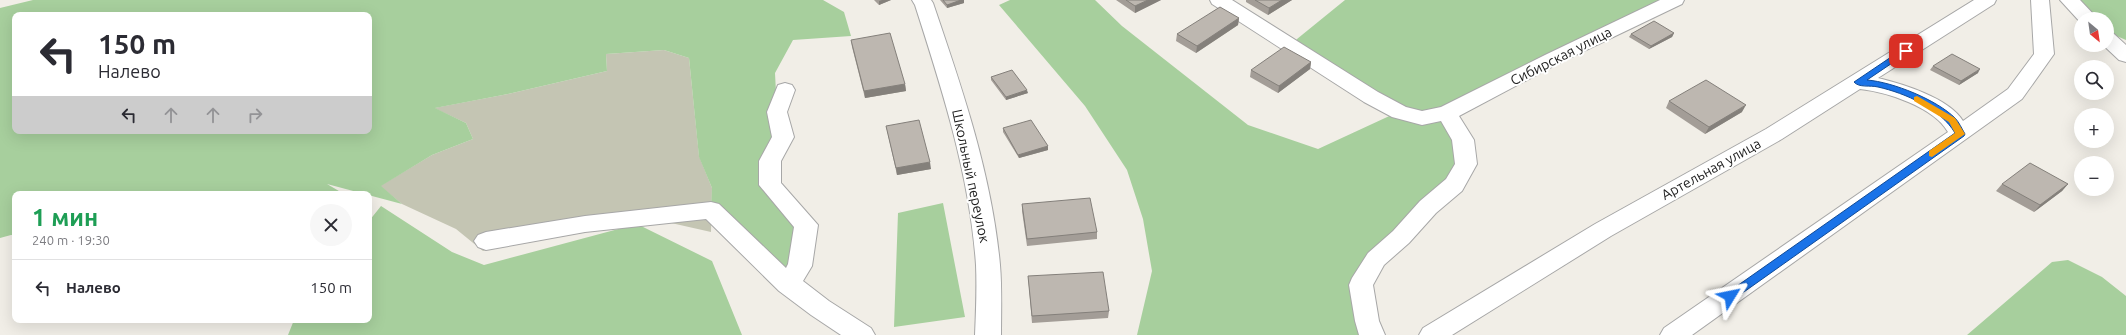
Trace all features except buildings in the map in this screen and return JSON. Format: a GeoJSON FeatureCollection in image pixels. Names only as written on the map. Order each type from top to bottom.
{"type":"FeatureCollection","features":[{"type":"Feature","properties":{"kind":"street","name":"Школьный переулок"},"geometry":{"type":"LineString","coordinates":[[920,0],[924,3],[955,99],[974,176],[988,257],[988,335]]}},
{"type":"Feature","properties":{"kind":"street","name":"Сибирская улица"},"geometry":{"type":"LineString","coordinates":[[1219,0],[1371,97],[1399,112],[1422,118],[1447,113],[1552,59],[1675,0]]}},
{"type":"Feature","properties":{"kind":"street","name":"Артельная улица"},"geometry":{"type":"LineString","coordinates":[[1432,335],[1603,230],[1774,134],[1987,0]]}},
{"type":"Feature","properties":{"kind":"street"},"geometry":{"type":"LineString","coordinates":[[1673,335],[1960,134],[2014,94],[2044,54],[2040,0]]}},
{"type":"Feature","properties":{"kind":"street"},"geometry":{"type":"LineString","coordinates":[[2069,0],[2081,12]]}},
{"type":"Feature","properties":{"kind":"street"},"geometry":{"type":"LineString","coordinates":[[2114,45],[2126,56]]}},
{"type":"Feature","properties":{"kind":"street"},"geometry":{"type":"LineString","coordinates":[[1858,82],[1877,84],[1895,89],[1926,103],[1952,120],[1960,134]]}},
{"type":"Feature","properties":{"kind":"street"},"geometry":{"type":"LineString","coordinates":[[785,90],[777,112],[783,137],[770,161],[770,185],[806,225],[800,266],[788,284]]}},
{"type":"Feature","properties":{"kind":"street"},"geometry":{"type":"LineString","coordinates":[[1372,335],[1367,321],[1361,285],[1376,259],[1401,237],[1428,207],[1454,185],[1466,164],[1463,140],[1447,113]]}},
{"type":"Feature","properties":{"kind":"street"},"geometry":{"type":"LineString","coordinates":[[486,241],[585,224],[711,210],[774,273],[833,319],[862,335]]}},
{"type":"Feature","properties":{"kind":"shaded area"},"geometry":{"type":"Polygon","coordinates":[[[664,50],[689,58],[699,156],[712,188],[711,232],[649,218],[539,233],[483,251],[456,229],[402,204],[380,186],[432,155],[473,139],[466,123],[434,108],[508,94],[607,71],[606,54],[664,50]]]}},
{"type":"Feature","properties":{"kind":"green space"},"geometry":{"type":"Polygon","coordinates":[[[33,0],[823,0],[844,12],[851,36],[793,40],[775,73],[777,112],[770,185],[806,225],[788,284],[711,210],[712,188],[699,157],[689,58],[664,50],[606,54],[607,71],[508,94],[435,108],[466,123],[473,139],[432,155],[381,186],[402,204],[372,196],[372,191],[353,191],[327,184],[339,191],[12,191],[12,235],[0,238],[0,8],[33,0]]]}},
{"type":"Feature","properties":{"kind":"green space"},"geometry":{"type":"Polygon","coordinates":[[[1010,0],[1095,0],[1122,26],[1248,125],[1318,149],[1398,112],[1292,46],[1297,39],[1345,0],[1675,0],[1447,113],[1466,164],[1361,285],[1372,335],[1137,335],[1152,271],[1143,219],[1127,170],[1085,106],[999,5],[1010,0]]]}},
{"type":"Feature","properties":{"kind":"green space"},"geometry":{"type":"Polygon","coordinates":[[[2069,0],[2126,0],[2126,40],[2114,35],[2114,12],[2081,12],[2069,0]]]}},
{"type":"Feature","properties":{"kind":"green space"},"geometry":{"type":"Polygon","coordinates":[[[943,203],[965,317],[894,327],[898,213],[943,203]]]}},
{"type":"Feature","properties":{"kind":"green space"},"geometry":{"type":"Polygon","coordinates":[[[381,206],[452,252],[484,265],[637,224],[712,261],[742,335],[288,335],[293,323],[372,323],[372,217],[381,206]]]}},
{"type":"Feature","properties":{"kind":"green space"},"geometry":{"type":"Polygon","coordinates":[[[2068,260],[2102,277],[2126,296],[2126,335],[1967,335],[2052,262],[2068,260]]]}},
{"type":"Feature","properties":{"kind":"slow traffic"},"geometry":{"type":"LineString","coordinates":[[1917,99],[1926,103],[1952,120],[1960,134],[1932,153]]}},
{"type":"Feature","properties":{"kind":"route"},"geometry":{"type":"LineString","coordinates":[[1730,296],[1960,134],[1952,120],[1926,103],[1901,91],[1877,84],[1858,82],[1906,51]]}}]}
